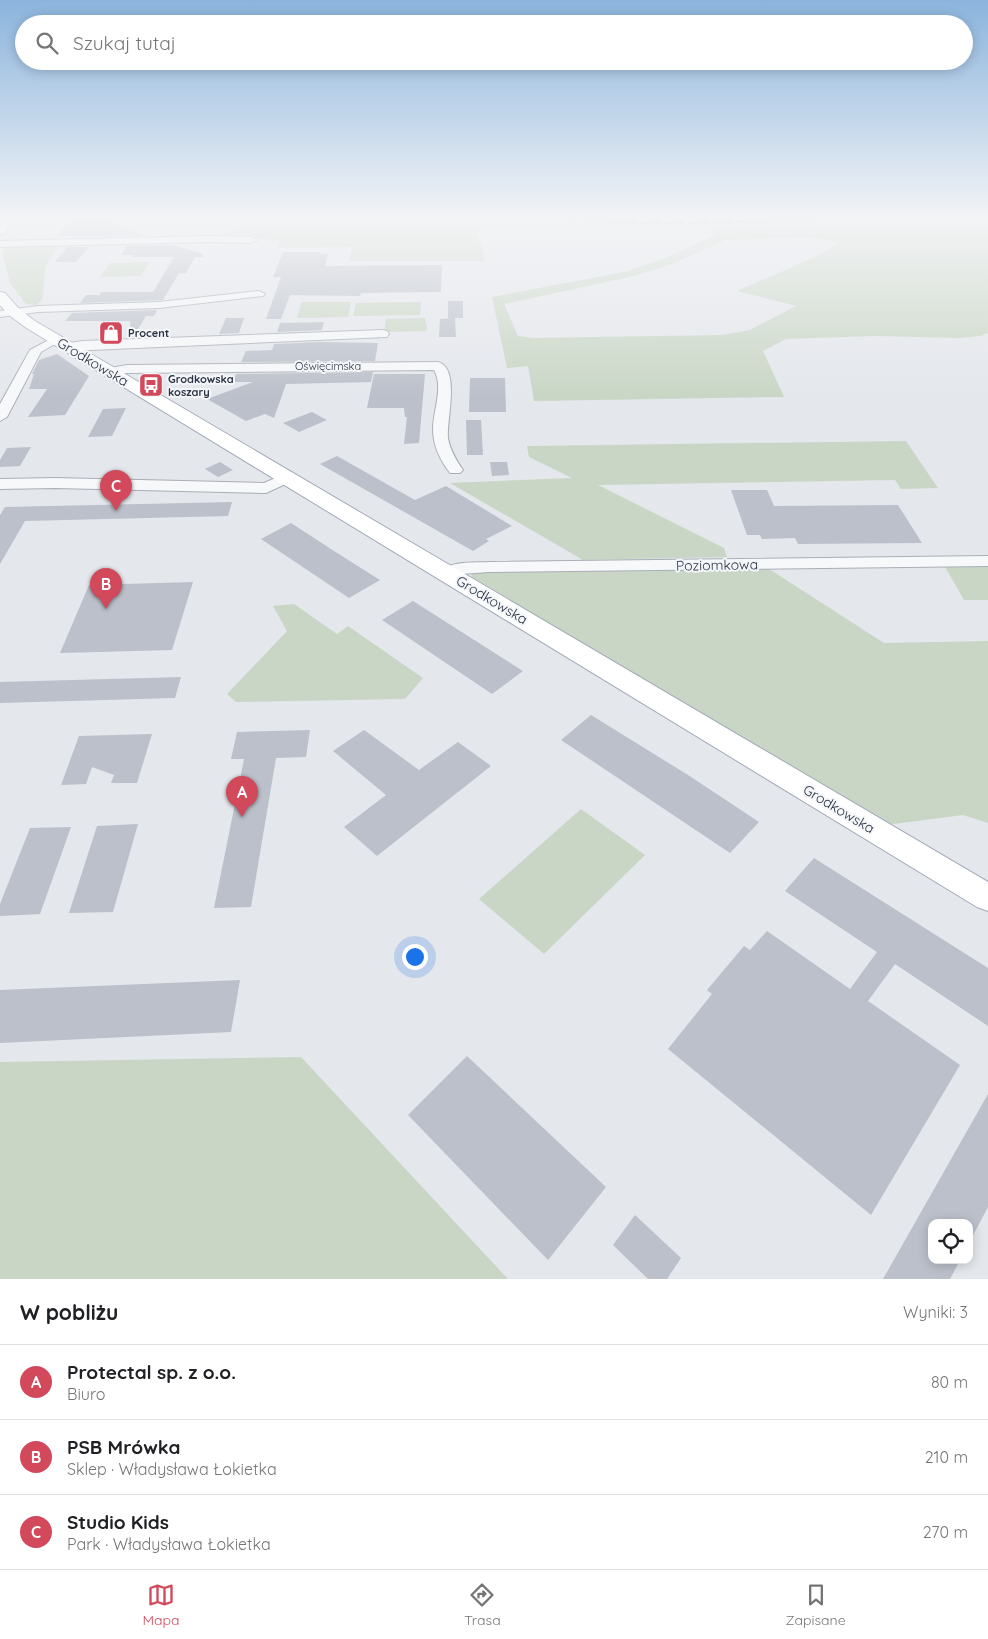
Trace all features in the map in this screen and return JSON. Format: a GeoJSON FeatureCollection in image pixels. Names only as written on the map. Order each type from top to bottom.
{"type":"FeatureCollection","features":[{"type":"Feature","properties":{"kind":"main road","name":"Grodkowska"},"geometry":{"type":"LineString","coordinates":[[4,308],[988,898]]}},
{"type":"Feature","properties":{"kind":"street"},"geometry":{"type":"LineString","coordinates":[[4,308],[38,309],[159,304],[258,294]]}},
{"type":"Feature","properties":{"kind":"street"},"geometry":{"type":"LineString","coordinates":[[2,411],[36,350],[62,343],[82,345],[227,341],[274,337],[383,334]]}},
{"type":"Feature","properties":{"kind":"street","name":"Oświęcimska"},"geometry":{"type":"LineString","coordinates":[[110,372],[127,368],[438,366],[444,378],[441,437],[447,459],[455,470]]}},
{"type":"Feature","properties":{"kind":"street"},"geometry":{"type":"LineString","coordinates":[[0,484],[54,483],[266,488],[287,478]]}},
{"type":"Feature","properties":{"kind":"street","name":"Poziomkowa"},"geometry":{"type":"LineString","coordinates":[[447,574],[458,570],[489,567],[988,561]]}},
{"type":"Feature","properties":{"kind":"green space"},"geometry":{"type":"Polygon","coordinates":[[[8,277],[44,277],[43,298],[37,305],[26,304],[10,283],[8,277]]]}},
{"type":"Feature","properties":{"kind":"green space"},"geometry":{"type":"Polygon","coordinates":[[[599,277],[631,277],[504,304],[518,336],[532,338],[722,335],[750,330],[796,306],[737,291],[770,277],[988,277],[988,333],[980,336],[960,338],[874,336],[786,339],[763,351],[784,397],[534,401],[528,366],[507,368],[492,297],[599,277]]]}},
{"type":"Feature","properties":{"kind":"green space"},"geometry":{"type":"Polygon","coordinates":[[[301,302],[351,302],[348,317],[297,318],[301,302]]]}},
{"type":"Feature","properties":{"kind":"green space"},"geometry":{"type":"Polygon","coordinates":[[[421,302],[420,315],[353,316],[356,303],[421,302]]]}},
{"type":"Feature","properties":{"kind":"green space"},"geometry":{"type":"Polygon","coordinates":[[[425,318],[427,328],[425,331],[384,332],[386,319],[425,318]]]}},
{"type":"Feature","properties":{"kind":"green space"},"geometry":{"type":"Polygon","coordinates":[[[906,441],[938,488],[901,489],[895,480],[598,485],[724,548],[727,557],[583,560],[450,483],[572,478],[529,457],[527,446],[906,441]]]}},
{"type":"Feature","properties":{"kind":"green space"},"geometry":{"type":"Polygon","coordinates":[[[944,565],[988,565],[988,600],[964,600],[944,565]]]}},
{"type":"Feature","properties":{"kind":"green space"},"geometry":{"type":"Polygon","coordinates":[[[766,567],[884,643],[988,641],[988,823],[963,815],[886,825],[471,579],[472,573],[508,571],[766,567]]]}},
{"type":"Feature","properties":{"kind":"green space"},"geometry":{"type":"Polygon","coordinates":[[[294,604],[337,634],[348,626],[423,678],[405,699],[236,702],[227,694],[287,631],[273,606],[294,604]]]}},
{"type":"Feature","properties":{"kind":"green space"},"geometry":{"type":"Polygon","coordinates":[[[581,809],[645,855],[544,954],[479,899],[581,809]]]}},
{"type":"Feature","properties":{"kind":"green space"},"geometry":{"type":"Polygon","coordinates":[[[301,1057],[508,1279],[0,1279],[0,1062],[301,1057]]]}},
{"type":"Feature","properties":{"kind":"building"},"geometry":{"type":"Polygon","coordinates":[[[162,277],[177,277],[163,300],[80,303],[86,295],[100,295],[101,292],[153,292],[162,277]]]}},
{"type":"Feature","properties":{"kind":"building"},"geometry":{"type":"Polygon","coordinates":[[[273,277],[442,277],[441,292],[361,293],[360,296],[290,295],[281,319],[266,319],[281,277],[273,277]]]}},
{"type":"Feature","properties":{"kind":"building"},"geometry":{"type":"Polygon","coordinates":[[[448,301],[463,301],[463,318],[455,318],[456,337],[439,337],[440,319],[453,318],[448,318],[448,301]]]}},
{"type":"Feature","properties":{"kind":"building"},"geometry":{"type":"Polygon","coordinates":[[[157,310],[154,316],[146,316],[133,337],[131,337],[130,321],[65,321],[72,313],[157,310]]]}},
{"type":"Feature","properties":{"kind":"building"},"geometry":{"type":"Polygon","coordinates":[[[226,318],[244,318],[239,333],[219,334],[226,318]]]}},
{"type":"Feature","properties":{"kind":"building"},"geometry":{"type":"Polygon","coordinates":[[[324,322],[322,330],[277,332],[280,323],[324,322]]]}},
{"type":"Feature","properties":{"kind":"building"},"geometry":{"type":"Polygon","coordinates":[[[320,342],[378,343],[375,361],[241,362],[246,351],[272,350],[274,344],[320,342]]]}},
{"type":"Feature","properties":{"kind":"building"},"geometry":{"type":"Polygon","coordinates":[[[57,354],[89,376],[65,415],[28,417],[47,389],[29,389],[34,374],[32,374],[39,360],[57,354]]]}},
{"type":"Feature","properties":{"kind":"building"},"geometry":{"type":"Polygon","coordinates":[[[373,372],[371,382],[286,384],[274,418],[265,414],[246,421],[207,399],[253,382],[233,382],[236,374],[373,372]]]}},
{"type":"Feature","properties":{"kind":"building"},"geometry":{"type":"Polygon","coordinates":[[[374,374],[425,374],[419,443],[404,444],[407,417],[405,417],[404,408],[367,408],[374,374]]]}},
{"type":"Feature","properties":{"kind":"building"},"geometry":{"type":"Polygon","coordinates":[[[470,378],[505,378],[506,412],[469,412],[470,378]]]}},
{"type":"Feature","properties":{"kind":"building"},"geometry":{"type":"Polygon","coordinates":[[[126,408],[112,436],[88,437],[103,409],[126,408]]]}},
{"type":"Feature","properties":{"kind":"building"},"geometry":{"type":"Polygon","coordinates":[[[312,412],[327,420],[299,432],[283,423],[312,412]]]}},
{"type":"Feature","properties":{"kind":"building"},"geometry":{"type":"Polygon","coordinates":[[[466,420],[481,420],[483,455],[467,455],[466,420]]]}},
{"type":"Feature","properties":{"kind":"building"},"geometry":{"type":"Polygon","coordinates":[[[31,447],[20,466],[0,467],[0,460],[7,448],[31,447]]]}},
{"type":"Feature","properties":{"kind":"building"},"geometry":{"type":"Polygon","coordinates":[[[337,456],[415,500],[446,486],[512,526],[486,539],[489,541],[473,551],[320,464],[337,456]]]}},
{"type":"Feature","properties":{"kind":"building"},"geometry":{"type":"Polygon","coordinates":[[[220,462],[233,470],[218,477],[205,469],[220,462]]]}},
{"type":"Feature","properties":{"kind":"building"},"geometry":{"type":"Polygon","coordinates":[[[490,462],[507,462],[509,475],[492,476],[490,462]]]}},
{"type":"Feature","properties":{"kind":"building"},"geometry":{"type":"Polygon","coordinates":[[[731,490],[767,490],[774,506],[898,505],[922,543],[798,544],[795,538],[762,539],[760,535],[747,535],[731,490]]]}},
{"type":"Feature","properties":{"kind":"building"},"geometry":{"type":"Polygon","coordinates":[[[232,502],[228,516],[25,521],[0,564],[0,515],[5,507],[232,502]]]}},
{"type":"Feature","properties":{"kind":"building"},"geometry":{"type":"Polygon","coordinates":[[[291,523],[380,580],[349,598],[261,539],[291,523]]]}},
{"type":"Feature","properties":{"kind":"building"},"geometry":{"type":"Polygon","coordinates":[[[193,582],[172,650],[60,653],[89,585],[193,582]]]}},
{"type":"Feature","properties":{"kind":"building"},"geometry":{"type":"Polygon","coordinates":[[[413,601],[523,671],[492,694],[382,620],[413,601]]]}},
{"type":"Feature","properties":{"kind":"building"},"geometry":{"type":"Polygon","coordinates":[[[181,677],[175,698],[0,703],[0,682],[181,677]]]}},
{"type":"Feature","properties":{"kind":"building"},"geometry":{"type":"Polygon","coordinates":[[[591,715],[688,775],[759,822],[730,853],[561,740],[591,715]]]}},
{"type":"Feature","properties":{"kind":"building"},"geometry":{"type":"Polygon","coordinates":[[[310,730],[306,757],[276,758],[251,907],[214,908],[244,759],[231,759],[237,732],[310,730]]]}},
{"type":"Feature","properties":{"kind":"building"},"geometry":{"type":"Polygon","coordinates":[[[364,730],[419,770],[458,742],[491,766],[377,856],[344,827],[386,795],[333,751],[364,730]]]}},
{"type":"Feature","properties":{"kind":"building"},"geometry":{"type":"Polygon","coordinates":[[[152,734],[137,783],[111,783],[114,775],[92,767],[86,784],[61,785],[79,736],[152,734]]]}},
{"type":"Feature","properties":{"kind":"building"},"geometry":{"type":"Polygon","coordinates":[[[138,824],[113,912],[69,913],[97,826],[138,824]]]}},
{"type":"Feature","properties":{"kind":"building"},"geometry":{"type":"Polygon","coordinates":[[[71,827],[40,914],[0,916],[0,904],[30,828],[71,827]]]}},
{"type":"Feature","properties":{"kind":"building"},"geometry":{"type":"Polygon","coordinates":[[[814,858],[988,968],[988,1026],[895,964],[868,1001],[960,1065],[871,1215],[668,1049],[712,994],[707,990],[744,946],[750,950],[767,931],[850,989],[877,952],[785,891],[814,858]]]}},
{"type":"Feature","properties":{"kind":"building"},"geometry":{"type":"Polygon","coordinates":[[[240,980],[231,1032],[0,1043],[0,990],[240,980]]]}},
{"type":"Feature","properties":{"kind":"building"},"geometry":{"type":"Polygon","coordinates":[[[467,1056],[606,1187],[548,1260],[408,1115],[467,1056]]]}},
{"type":"Feature","properties":{"kind":"building"},"geometry":{"type":"Polygon","coordinates":[[[988,1094],[988,1207],[973,1235],[973,1219],[928,1219],[928,1264],[958,1264],[950,1279],[883,1279],[988,1094]]]}},
{"type":"Feature","properties":{"kind":"building"},"geometry":{"type":"Polygon","coordinates":[[[635,1215],[681,1258],[667,1279],[648,1279],[613,1245],[635,1215]]]}},
{"type":"Feature","properties":{"kind":"place","name":"Procent"},"geometry":{"type":"Point","coordinates":[111,333]}},
{"type":"Feature","properties":{"kind":"place","name":"Grodkowska koszary"},"geometry":{"type":"Point","coordinates":[151,385]}},
{"type":"Feature","properties":{"kind":"place","name":"Studio Kids"},"geometry":{"type":"Point","coordinates":[116,511]}},
{"type":"Feature","properties":{"kind":"place","name":"PSB Mrówka"},"geometry":{"type":"Point","coordinates":[106,609]}},
{"type":"Feature","properties":{"kind":"place","name":"Protectal sp. z o.o."},"geometry":{"type":"Point","coordinates":[242,817]}}]}
